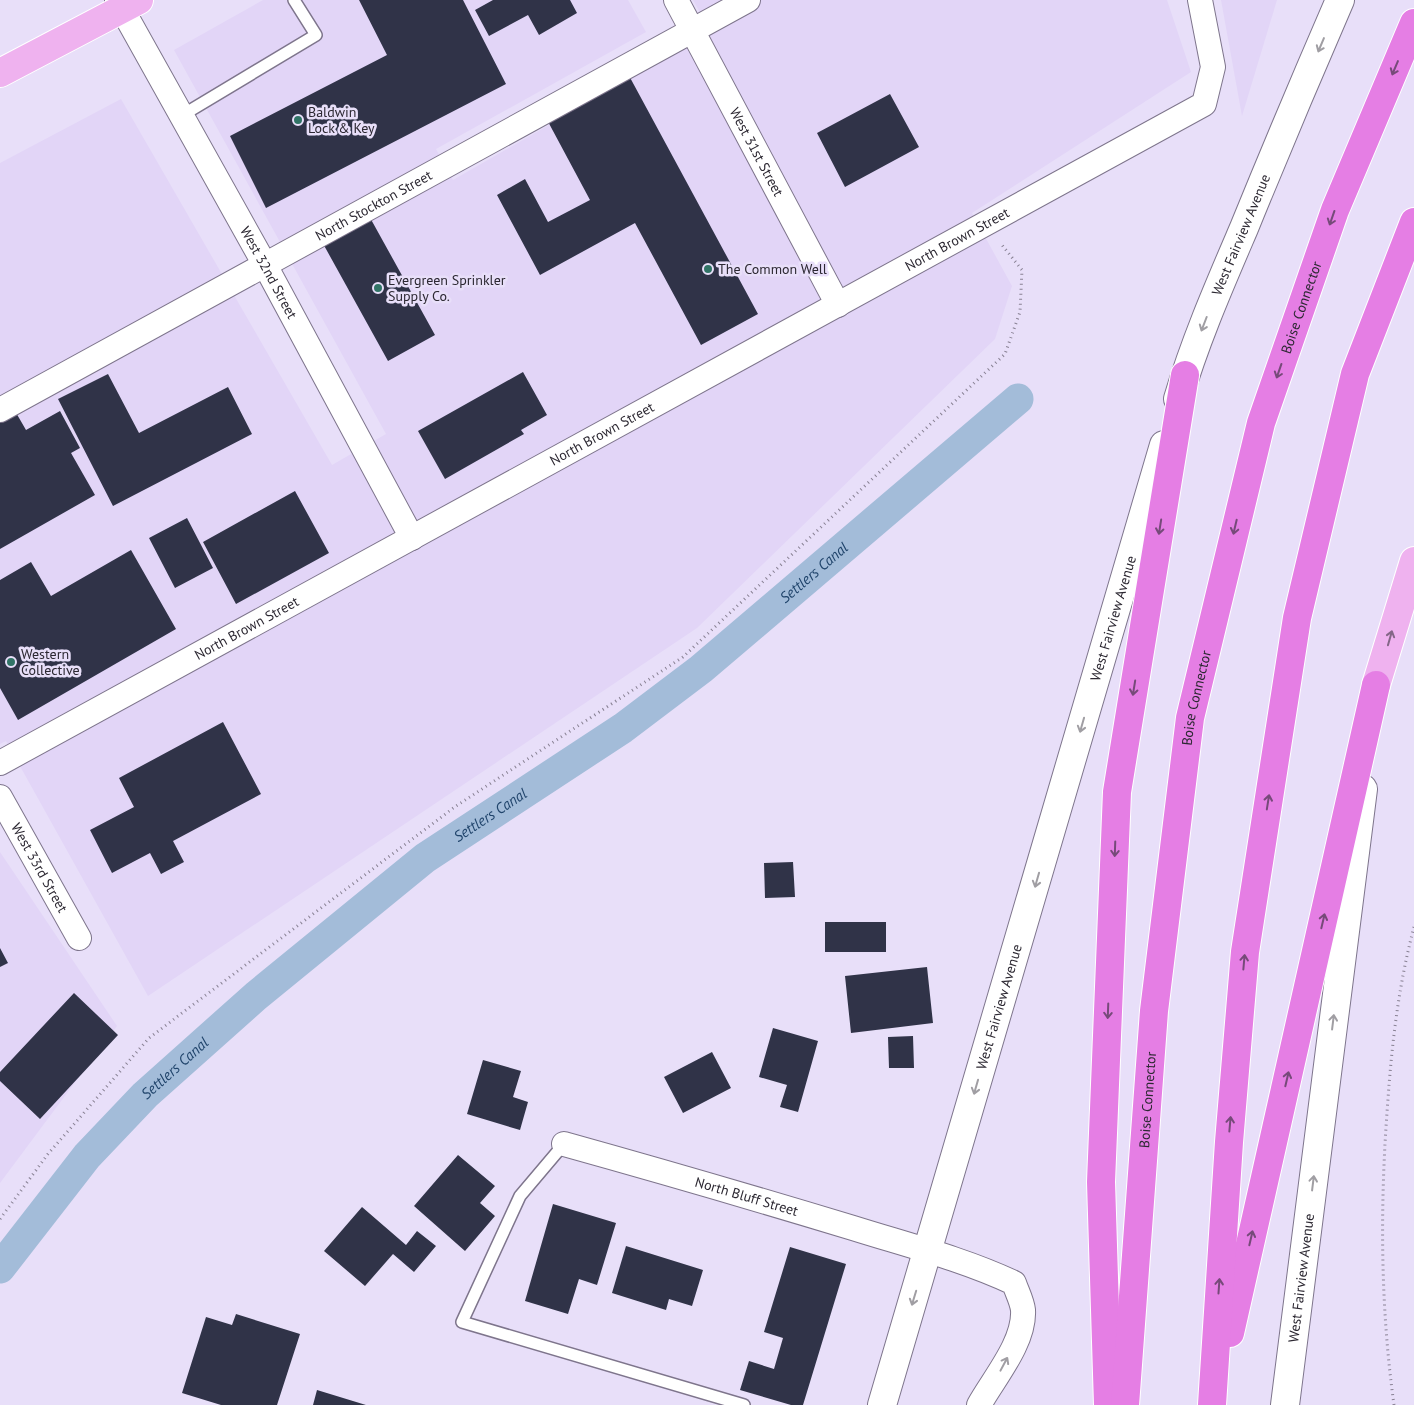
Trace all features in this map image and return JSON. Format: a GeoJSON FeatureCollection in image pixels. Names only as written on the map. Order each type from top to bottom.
{"type":"FeatureCollection","features":[{"type":"Feature","properties":{"kind":"highway","name":"Boise Connector"},"geometry":{"type":"LineString","coordinates":[[1125,1405],[1154,1011],[1190,718],[1261,422],[1335,210],[1414,23]]}},
{"type":"Feature","properties":{"kind":"highway"},"geometry":{"type":"LineString","coordinates":[[1213,1405],[1228,1142],[1245,952],[1297,618],[1355,374],[1414,222]]}},
{"type":"Feature","properties":{"kind":"highway"},"geometry":{"type":"LineString","coordinates":[[1108,1405],[1101,1182],[1117,792],[1184,376]]}},
{"type":"Feature","properties":{"kind":"highway"},"geometry":{"type":"LineString","coordinates":[[1213,1405],[1376,685]]}},
{"type":"Feature","properties":{"kind":"main road","name":"West Fairview Avenue"},"geometry":{"type":"LineString","coordinates":[[882,1405],[1184,376],[1285,127],[1340,0]]}},
{"type":"Feature","properties":{"kind":"main road"},"geometry":{"type":"LineString","coordinates":[[0,73],[126,3]]}},
{"type":"Feature","properties":{"kind":"main road","name":"West Fairview Avenue"},"geometry":{"type":"LineString","coordinates":[[1285,1405],[1376,685],[1414,561]]}},
{"type":"Feature","properties":{"kind":"street","name":"West 31st Street"},"geometry":{"type":"LineString","coordinates":[[676,0],[838,305]]}},
{"type":"Feature","properties":{"kind":"street","name":"North Stockton Street"},"geometry":{"type":"LineString","coordinates":[[0,410],[748,0]]}},
{"type":"Feature","properties":{"kind":"street","name":"North Brown Street"},"geometry":{"type":"LineString","coordinates":[[0,763],[1204,104],[1213,67],[1200,0]]}},
{"type":"Feature","properties":{"kind":"street","name":"West 32nd Street"},"geometry":{"type":"LineString","coordinates":[[126,3],[182,116],[412,538]]}},
{"type":"Feature","properties":{"kind":"street","name":"West 33rd Street"},"geometry":{"type":"LineString","coordinates":[[0,797],[80,938]]}},
{"type":"Feature","properties":{"kind":"street","name":"North Bluff Street"},"geometry":{"type":"LineString","coordinates":[[564,1144],[769,1202],[928,1251]]}},
{"type":"Feature","properties":{"kind":"street"},"geometry":{"type":"LineString","coordinates":[[928,1251],[982,1268],[1014,1284],[1023,1310],[1019,1335],[1001,1370],[979,1405]]}},
{"type":"Feature","properties":{"kind":"lane"},"geometry":{"type":"LineString","coordinates":[[182,116],[316,35],[294,0]]}},
{"type":"Feature","properties":{"kind":"lane"},"geometry":{"type":"LineString","coordinates":[[564,1144],[520,1196],[462,1322],[710,1400],[744,1405]]}},
{"type":"Feature","properties":{"kind":"path"},"geometry":{"type":"LineString","coordinates":[[0,1219],[48,1154],[149,1038],[456,806],[683,657],[1005,354],[1020,312],[1022,270],[985,224]]}},
{"type":"Feature","properties":{"kind":"path"},"geometry":{"type":"LineString","coordinates":[[1394,1405],[1388,1359],[1382,1240],[1384,1143],[1392,1042],[1408,948],[1414,927]]}},
{"type":"Feature","properties":{"kind":"shaded area"},"geometry":{"type":"Polygon","coordinates":[[[263,0],[628,0],[646,32],[436,149],[453,180],[711,32],[693,0],[1167,0],[1191,72],[972,213],[1012,286],[995,339],[697,628],[148,996],[6,741],[0,744],[0,163],[121,99],[332,465],[386,434],[174,50],[263,0]]]}},
{"type":"Feature","properties":{"kind":"shaded area"},"geometry":{"type":"Polygon","coordinates":[[[1221,0],[1277,0],[1242,116],[1221,0]]]}},
{"type":"Feature","properties":{"kind":"shaded area"},"geometry":{"type":"Polygon","coordinates":[[[0,852],[117,1026],[0,1183],[0,852]]]}},
{"type":"Feature","properties":{"kind":"building"},"geometry":{"type":"Polygon","coordinates":[[[359,0],[463,0],[506,84],[266,208],[230,136],[387,55],[359,0]]]}},
{"type":"Feature","properties":{"kind":"building"},"geometry":{"type":"Polygon","coordinates":[[[493,0],[570,0],[577,13],[539,35],[528,15],[489,36],[475,10],[493,0]]]}},
{"type":"Feature","properties":{"kind":"building"},"geometry":{"type":"Polygon","coordinates":[[[627,72],[758,314],[701,345],[635,223],[540,275],[497,195],[525,179],[548,222],[590,200],[545,116],[627,72]]]}},
{"type":"Feature","properties":{"kind":"building"},"geometry":{"type":"Polygon","coordinates":[[[890,94],[919,147],[845,187],[817,133],[890,94]]]}},
{"type":"Feature","properties":{"kind":"building","name":"Evergreen Sprinkler Supply Co."},"geometry":{"type":"Polygon","coordinates":[[[368,214],[435,335],[388,361],[321,240],[368,214]]]}},
{"type":"Feature","properties":{"kind":"building"},"geometry":{"type":"Polygon","coordinates":[[[523,372],[547,415],[521,430],[524,434],[445,479],[418,431],[523,372]]]}},
{"type":"Feature","properties":{"kind":"building"},"geometry":{"type":"Polygon","coordinates":[[[108,374],[139,433],[228,387],[252,434],[113,506],[58,399],[108,374]]]}},
{"type":"Feature","properties":{"kind":"building"},"geometry":{"type":"Polygon","coordinates":[[[11,404],[26,430],[60,411],[80,448],[71,453],[95,495],[0,549],[0,411],[11,404]]]}},
{"type":"Feature","properties":{"kind":"building"},"geometry":{"type":"Polygon","coordinates":[[[295,491],[329,553],[236,604],[203,542],[295,491]]]}},
{"type":"Feature","properties":{"kind":"building"},"geometry":{"type":"Polygon","coordinates":[[[187,518],[213,568],[175,588],[149,538],[187,518]]]}},
{"type":"Feature","properties":{"kind":"building"},"geometry":{"type":"Polygon","coordinates":[[[131,550],[176,629],[18,720],[0,688],[0,580],[31,562],[51,596],[131,550]]]}},
{"type":"Feature","properties":{"kind":"building"},"geometry":{"type":"Polygon","coordinates":[[[223,722],[261,794],[173,841],[184,862],[161,874],[150,853],[112,873],[90,830],[134,807],[119,778],[223,722]]]}},
{"type":"Feature","properties":{"kind":"building"},"geometry":{"type":"Polygon","coordinates":[[[793,862],[795,897],[765,898],[764,863],[793,862]]]}},
{"type":"Feature","properties":{"kind":"building"},"geometry":{"type":"Polygon","coordinates":[[[825,922],[886,922],[886,952],[825,952],[825,922]]]}},
{"type":"Feature","properties":{"kind":"building"},"geometry":{"type":"Polygon","coordinates":[[[0,948],[8,963],[0,967],[0,948]]]}},
{"type":"Feature","properties":{"kind":"building"},"geometry":{"type":"Polygon","coordinates":[[[927,967],[933,1023],[851,1033],[845,976],[927,967]]]}},
{"type":"Feature","properties":{"kind":"building"},"geometry":{"type":"Polygon","coordinates":[[[74,993],[118,1035],[40,1119],[0,1081],[0,1072],[74,993]]]}},
{"type":"Feature","properties":{"kind":"building"},"geometry":{"type":"Polygon","coordinates":[[[773,1028],[818,1041],[798,1112],[780,1107],[787,1085],[759,1077],[773,1028]]]}},
{"type":"Feature","properties":{"kind":"building"},"geometry":{"type":"Polygon","coordinates":[[[913,1036],[914,1068],[889,1068],[888,1037],[913,1036]]]}},
{"type":"Feature","properties":{"kind":"building"},"geometry":{"type":"Polygon","coordinates":[[[712,1052],[731,1088],[683,1113],[664,1077],[712,1052]]]}},
{"type":"Feature","properties":{"kind":"building"},"geometry":{"type":"Polygon","coordinates":[[[483,1060],[521,1071],[513,1097],[528,1102],[520,1130],[467,1114],[483,1060]]]}},
{"type":"Feature","properties":{"kind":"building"},"geometry":{"type":"Polygon","coordinates":[[[458,1155],[495,1186],[480,1203],[495,1216],[465,1251],[414,1206],[458,1155]]]}},
{"type":"Feature","properties":{"kind":"building"},"geometry":{"type":"Polygon","coordinates":[[[553,1204],[616,1223],[597,1285],[579,1279],[568,1314],[525,1301],[553,1204]]]}},
{"type":"Feature","properties":{"kind":"building"},"geometry":{"type":"Polygon","coordinates":[[[362,1207],[406,1245],[417,1231],[436,1246],[414,1272],[393,1254],[365,1286],[324,1251],[362,1207]]]}},
{"type":"Feature","properties":{"kind":"building"},"geometry":{"type":"Polygon","coordinates":[[[626,1246],[703,1270],[692,1306],[669,1299],[666,1310],[612,1293],[626,1246]]]}},
{"type":"Feature","properties":{"kind":"building"},"geometry":{"type":"Polygon","coordinates":[[[790,1247],[846,1264],[803,1405],[791,1405],[740,1390],[749,1361],[774,1369],[783,1338],[764,1332],[790,1247]]]}},
{"type":"Feature","properties":{"kind":"building"},"geometry":{"type":"Polygon","coordinates":[[[236,1314],[300,1334],[277,1405],[221,1405],[182,1393],[206,1317],[232,1325],[236,1314]]]}},
{"type":"Feature","properties":{"kind":"building"},"geometry":{"type":"Polygon","coordinates":[[[317,1390],[366,1405],[313,1405],[317,1390]]]}},
{"type":"Feature","properties":{"kind":"waterway","name":"Settlers Canal"},"geometry":{"type":"LineString","coordinates":[[0,1268],[87,1156],[145,1095],[256,996],[425,858],[623,728],[701,669],[1018,399]]}},
{"type":"Feature","properties":{"kind":"place","name":"Baldwin Lock & Key"},"geometry":{"type":"Point","coordinates":[298,120]}},
{"type":"Feature","properties":{"kind":"place","name":"The Common Well"},"geometry":{"type":"Point","coordinates":[708,269]}},
{"type":"Feature","properties":{"kind":"place","name":"Evergreen Sprinkler Supply Co."},"geometry":{"type":"Point","coordinates":[378,288]}},
{"type":"Feature","properties":{"kind":"place","name":"Western Collective"},"geometry":{"type":"Point","coordinates":[11,662]}}]}
